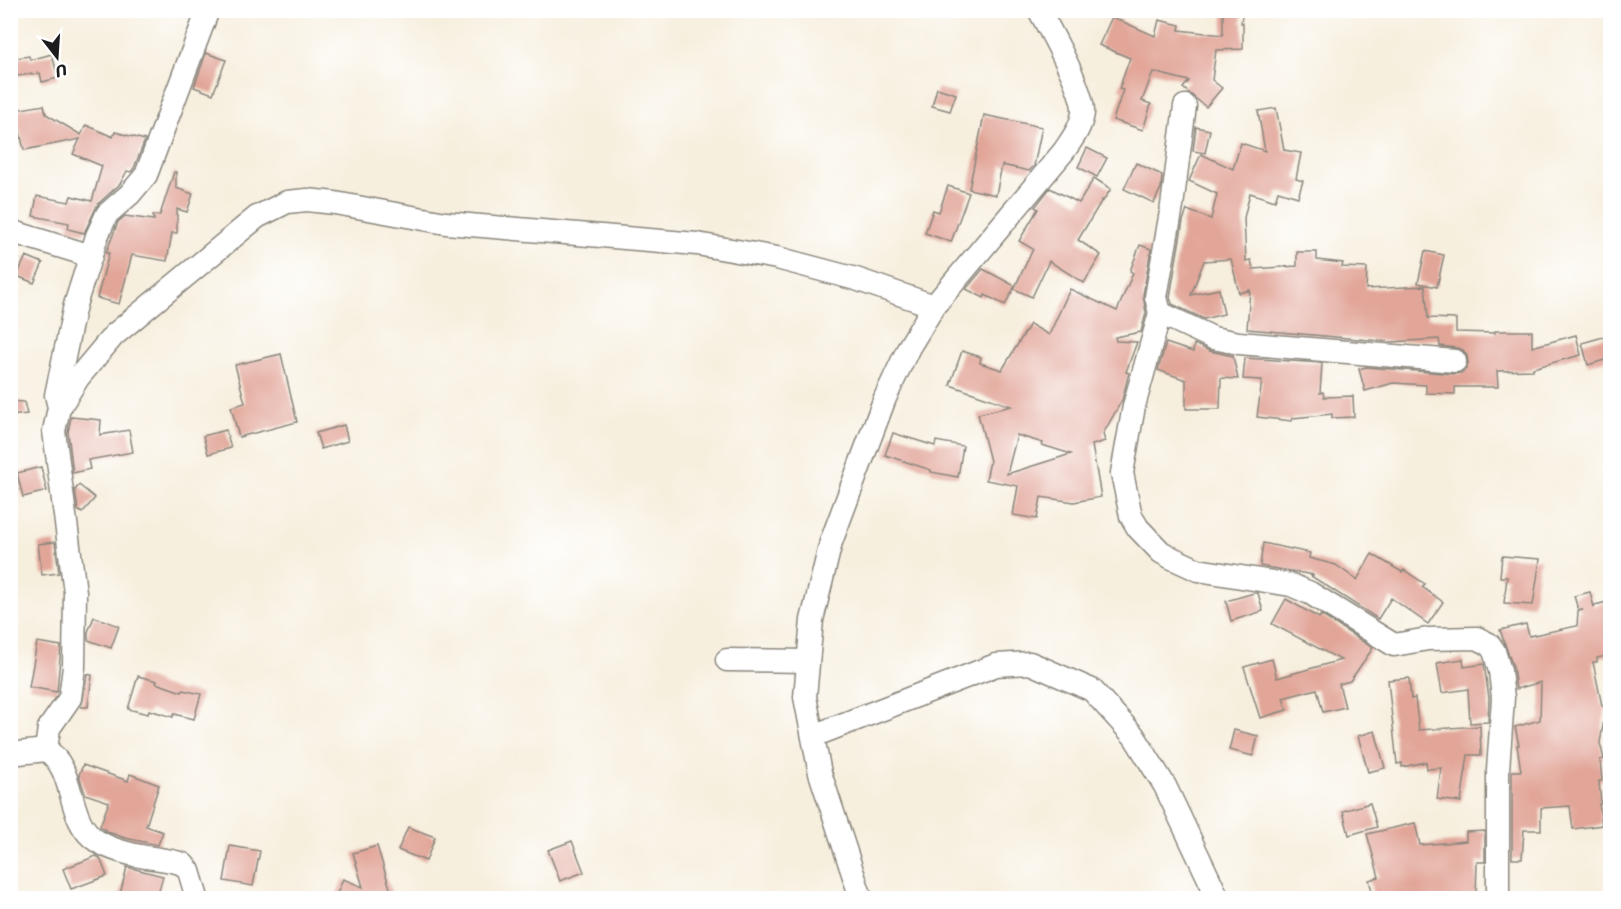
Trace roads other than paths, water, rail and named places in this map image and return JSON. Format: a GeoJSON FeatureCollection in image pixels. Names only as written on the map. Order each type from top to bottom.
{"type":"FeatureCollection","features":[{"type":"Feature","properties":{"kind":"street"},"geometry":{"type":"LineString","coordinates":[[59,408],[56,395],[75,305],[90,256],[107,214],[147,175],[208,10]]}},
{"type":"Feature","properties":{"kind":"street"},"geometry":{"type":"LineString","coordinates":[[861,898],[820,773],[805,698],[812,620],[831,542],[885,398],[909,347],[934,306],[1064,151],[1081,124],[1083,103],[1039,10]]}},
{"type":"Feature","properties":{"kind":"street"},"geometry":{"type":"LineString","coordinates":[[1185,106],[1172,206],[1156,297],[1160,313],[1134,406],[1122,473],[1131,516],[1138,528],[1161,552],[1181,562],[1198,570],[1291,585],[1310,593],[1394,645],[1457,637],[1477,638],[1489,644],[1494,651],[1500,670],[1503,698],[1498,770],[1498,898]]}},
{"type":"Feature","properties":{"kind":"street"},"geometry":{"type":"LineString","coordinates":[[46,750],[49,728],[70,698],[74,667],[75,592],[54,431],[59,408],[78,378],[114,335],[256,217],[286,202],[307,200],[335,203],[446,223],[697,244],[777,258],[856,279],[934,306]]}},
{"type":"Feature","properties":{"kind":"street"},"geometry":{"type":"LineString","coordinates":[[10,231],[90,256]]}},
{"type":"Feature","properties":{"kind":"street"},"geometry":{"type":"LineString","coordinates":[[1160,313],[1213,338],[1239,343],[1455,362]]}},
{"type":"Feature","properties":{"kind":"street"},"geometry":{"type":"LineString","coordinates":[[727,660],[808,661]]}},
{"type":"Feature","properties":{"kind":"street"},"geometry":{"type":"LineString","coordinates":[[813,736],[996,665],[1030,663],[1092,690],[1134,736],[1165,786],[1218,898]]}},
{"type":"Feature","properties":{"kind":"street"},"geometry":{"type":"LineString","coordinates":[[10,754],[46,750],[54,754],[63,770],[82,826],[91,836],[99,842],[143,857],[183,864],[189,872],[197,898]]}}]}
